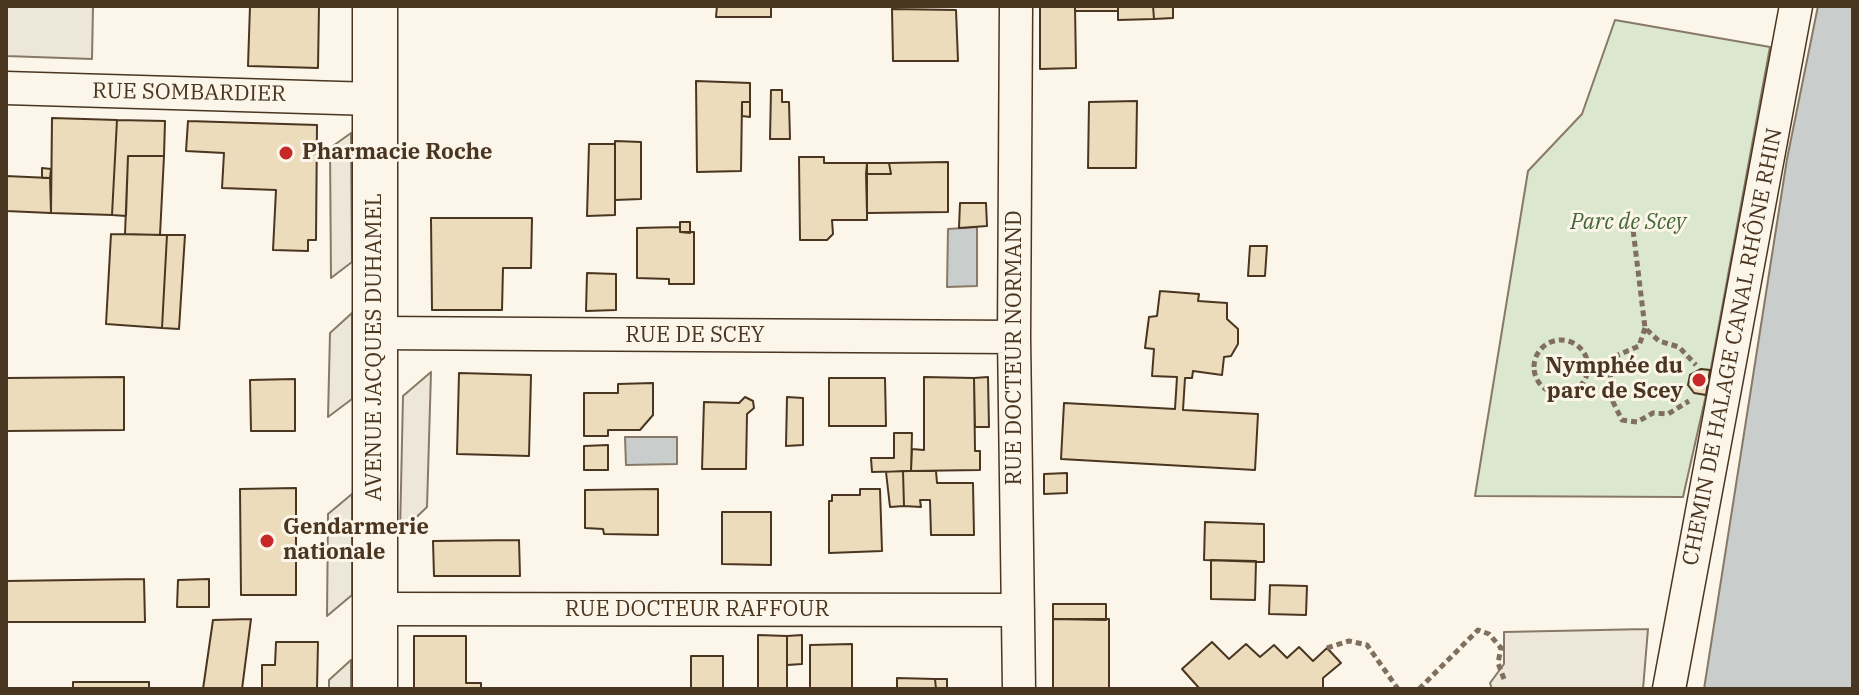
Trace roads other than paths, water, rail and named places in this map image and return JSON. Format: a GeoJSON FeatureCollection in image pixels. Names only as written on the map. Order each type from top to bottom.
{"type":"FeatureCollection","features":[{"type":"Feature","properties":{"kind":"main road","name":"AVENUE JACQUES DUHAMEL"},"geometry":{"type":"LineString","coordinates":[[375,6],[375,689]]}},
{"type":"Feature","properties":{"kind":"street","name":"RUE DOCTEUR NORMAND"},"geometry":{"type":"LineString","coordinates":[[1016,6],[1014,337],[1019,689]]}},
{"type":"Feature","properties":{"kind":"street","name":"CHEMIN DE HALAGE CANAL RHÔNE RHIN"},"geometry":{"type":"LineString","coordinates":[[1669,689],[1796,6]]}},
{"type":"Feature","properties":{"kind":"street","name":"RUE SOMBARDIER"},"geometry":{"type":"LineString","coordinates":[[6,88],[373,99]]}},
{"type":"Feature","properties":{"kind":"street","name":"RUE DE SCEY"},"geometry":{"type":"LineString","coordinates":[[376,333],[1014,337]]}},
{"type":"Feature","properties":{"kind":"street","name":"RUE DOCTEUR RAFFOUR"},"geometry":{"type":"LineString","coordinates":[[376,609],[1018,610]]}},
{"type":"Feature","properties":{"kind":"place","name":"Pharmacie Roche"},"geometry":{"type":"Point","coordinates":[286,153]}},
{"type":"Feature","properties":{"kind":"place","name":"Nymphée du parc de Scey"},"geometry":{"type":"Point","coordinates":[1699,380]}},
{"type":"Feature","properties":{"kind":"place","name":"Gendarmerie nationale"},"geometry":{"type":"Point","coordinates":[267,541]}},
{"type":"Feature","properties":{"kind":"park label","name":"Parc de Scey"},"geometry":{"type":"Point","coordinates":[1628,223]}}]}
